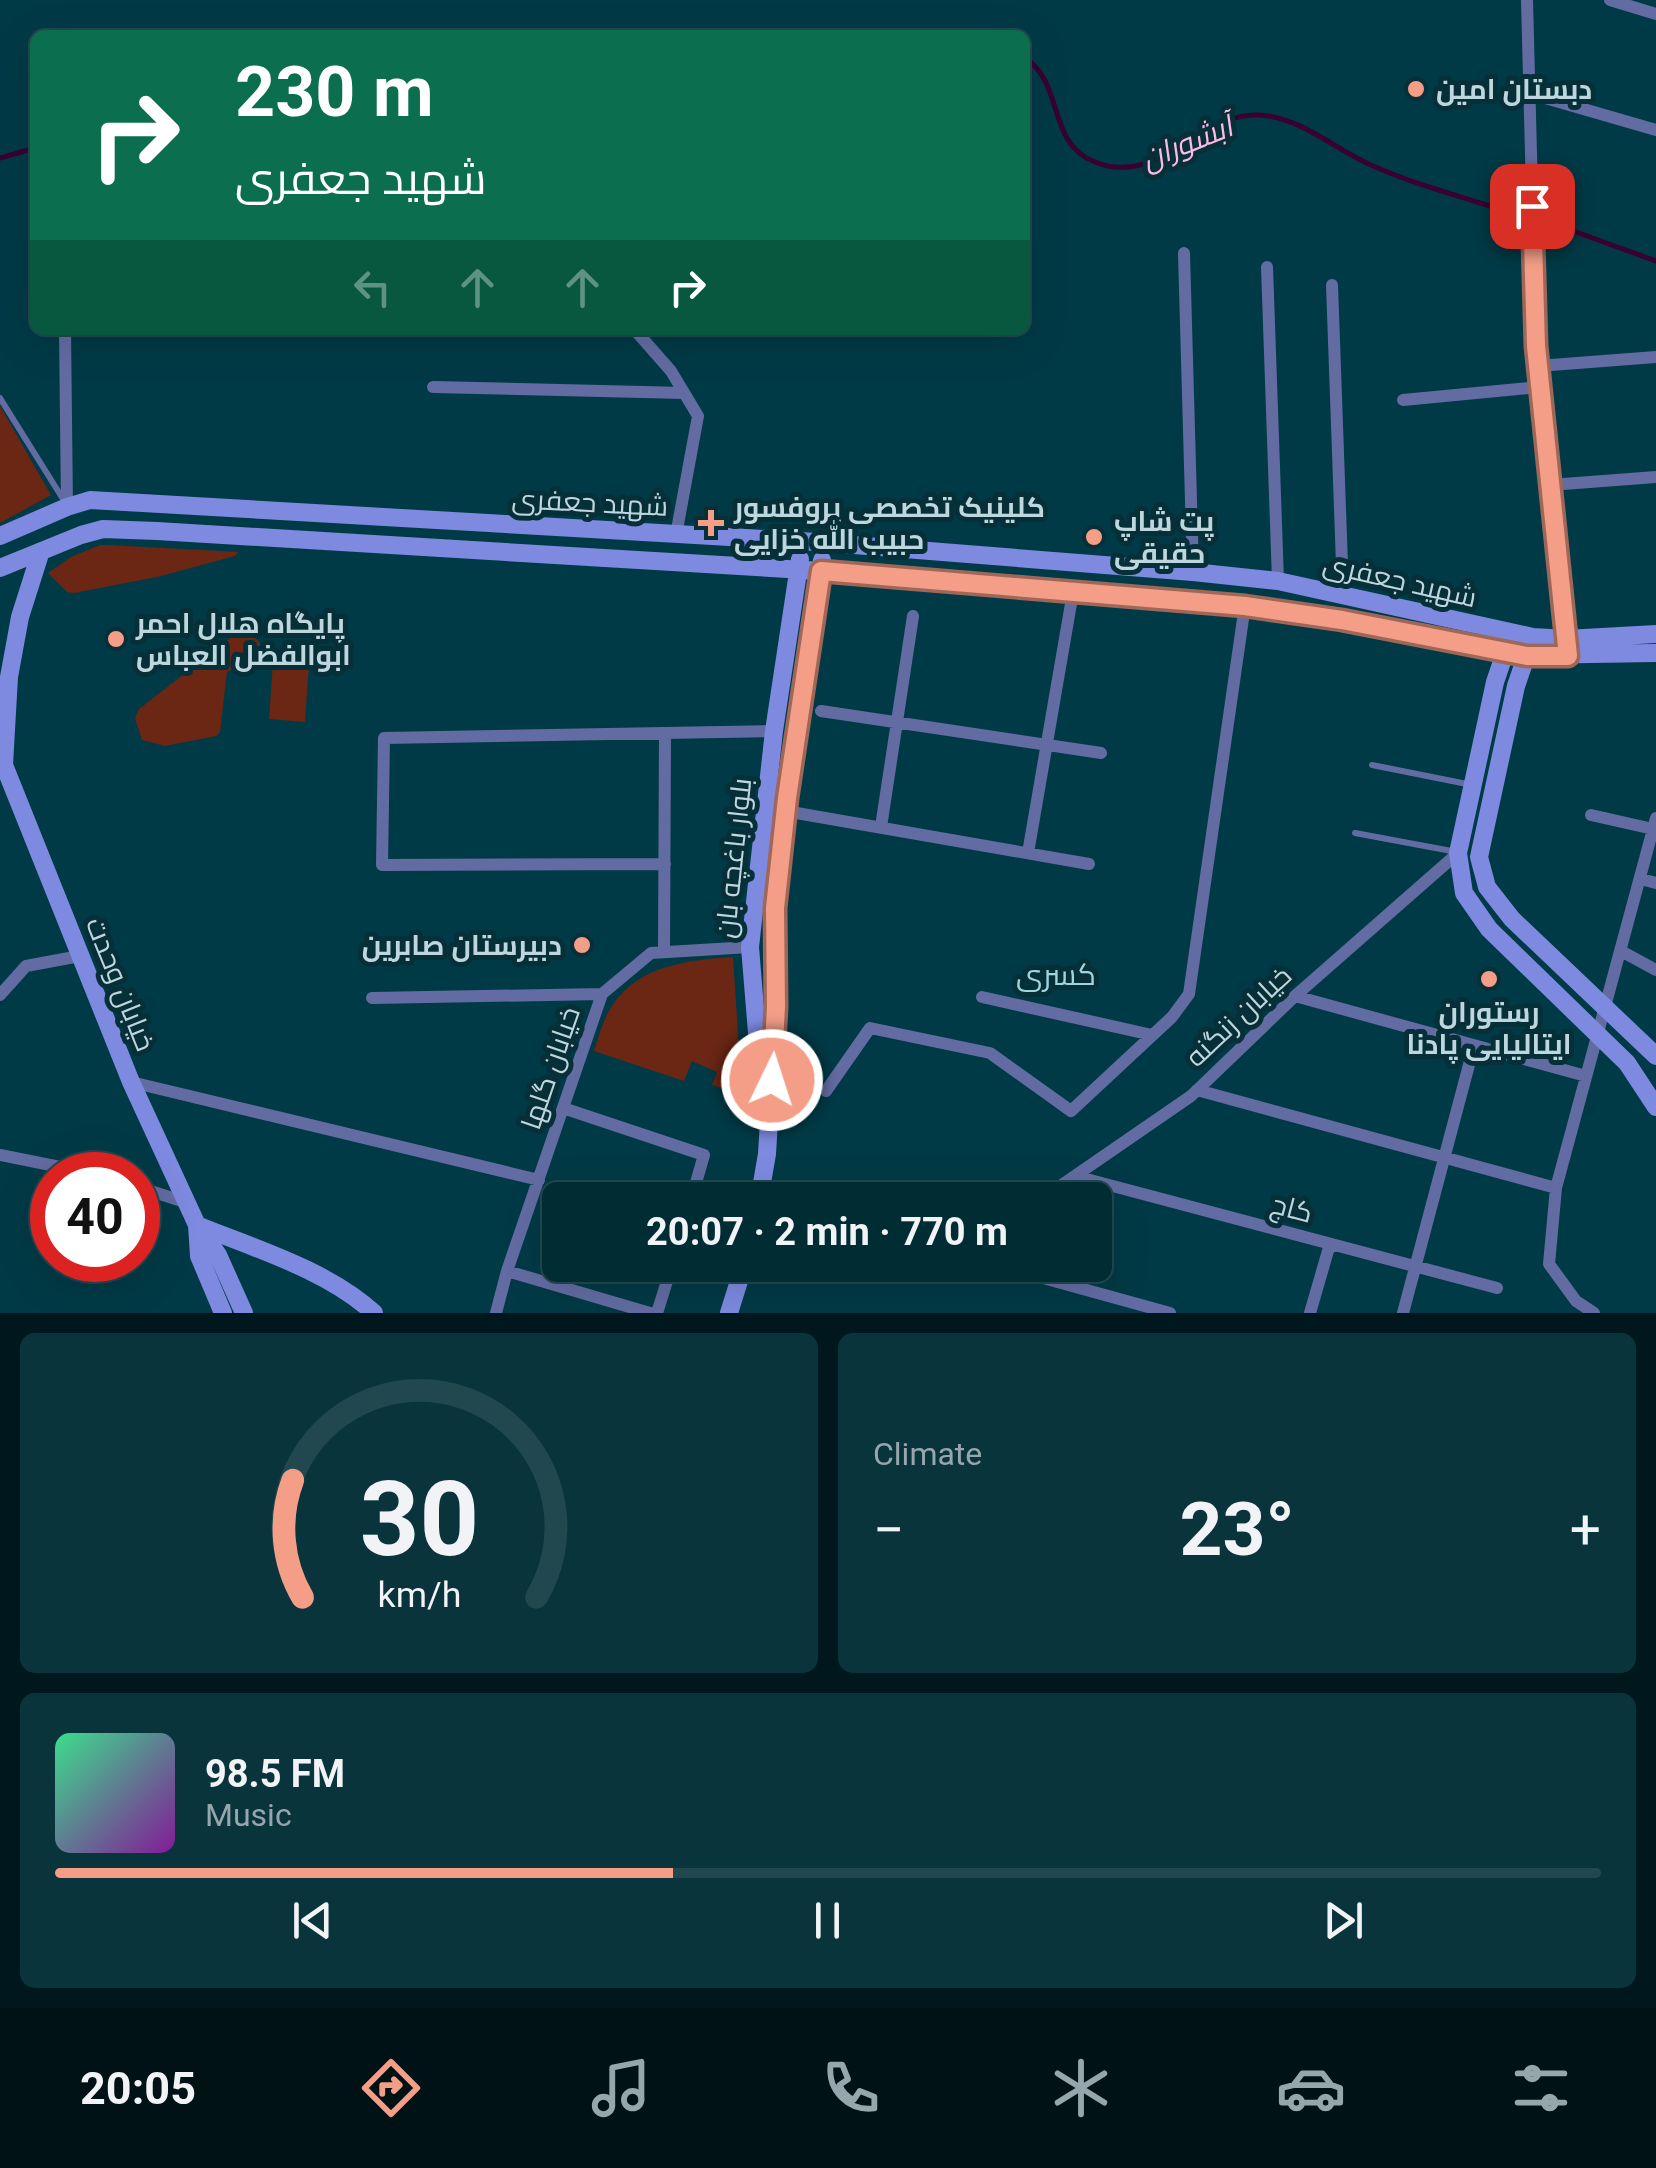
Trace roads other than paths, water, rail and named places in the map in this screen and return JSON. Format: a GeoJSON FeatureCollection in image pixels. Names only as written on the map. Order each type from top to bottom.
{"type":"FeatureCollection","features":[{"type":"Feature","properties":{"kind":"main road","name":"شهید جعفری"},"geometry":{"type":"LineString","coordinates":[[0,536],[90,500],[825,543],[1278,581],[1533,637],[1567,648],[1656,653]]}},
{"type":"Feature","properties":{"kind":"main road","name":"شهید جعفری"},"geometry":{"type":"LineString","coordinates":[[0,568],[104,529],[821,571],[1245,606],[1342,620],[1527,656],[1656,634]]}},
{"type":"Feature","properties":{"kind":"main road","name":"بلوار باغچه بان"},"geometry":{"type":"LineString","coordinates":[[767,1154],[750,947],[774,731],[801,542]]}},
{"type":"Feature","properties":{"kind":"main road","name":"بلوار باغچه بان"},"geometry":{"type":"LineString","coordinates":[[762,1182],[776,1006],[775,908],[785,811],[825,543]]}},
{"type":"Feature","properties":{"kind":"main road"},"geometry":{"type":"LineString","coordinates":[[3,771],[9,677],[20,618],[40,554]]}},
{"type":"Feature","properties":{"kind":"main road"},"geometry":{"type":"LineString","coordinates":[[795,589],[805,583],[816,588],[817,594]]}},
{"type":"Feature","properties":{"kind":"main road"},"geometry":{"type":"LineString","coordinates":[[1512,634],[1458,853],[1464,893],[1489,929],[1628,1063],[1656,1108]]}},
{"type":"Feature","properties":{"kind":"main road"},"geometry":{"type":"LineString","coordinates":[[1533,637],[1516,686],[1479,857],[1487,888],[1512,919],[1656,1056]]}},
{"type":"Feature","properties":{"kind":"main road","name":"خیابان وحدت"},"geometry":{"type":"LineString","coordinates":[[3,771],[130,1082],[197,1225]]}},
{"type":"Feature","properties":{"kind":"main road"},"geometry":{"type":"LineString","coordinates":[[1458,853],[1479,857]]}},
{"type":"Feature","properties":{"kind":"main road"},"geometry":{"type":"LineString","coordinates":[[197,1225],[199,1256],[223,1313]]}},
{"type":"Feature","properties":{"kind":"main road"},"geometry":{"type":"LineString","coordinates":[[197,1225],[218,1256],[244,1313]]}},
{"type":"Feature","properties":{"kind":"main road"},"geometry":{"type":"LineString","coordinates":[[197,1225],[355,1295],[374,1313]]}},
{"type":"Feature","properties":{"kind":"main road"},"geometry":{"type":"LineString","coordinates":[[729,1313],[739,1282]]}},
{"type":"Feature","properties":{"kind":"street"},"geometry":{"type":"LineString","coordinates":[[1527,0],[1538,366],[1567,648]]}},
{"type":"Feature","properties":{"kind":"street"},"geometry":{"type":"LineString","coordinates":[[1610,0],[1656,14]]}},
{"type":"Feature","properties":{"kind":"street"},"geometry":{"type":"LineString","coordinates":[[1528,93],[1656,130]]}},
{"type":"Feature","properties":{"kind":"street"},"geometry":{"type":"LineString","coordinates":[[1184,253],[1193,572]]}},
{"type":"Feature","properties":{"kind":"street"},"geometry":{"type":"LineString","coordinates":[[1267,266],[1278,581]]}},
{"type":"Feature","properties":{"kind":"street"},"geometry":{"type":"LineString","coordinates":[[1332,285],[1343,593]]}},
{"type":"Feature","properties":{"kind":"street"},"geometry":{"type":"LineString","coordinates":[[65,335],[67,507]]}},
{"type":"Feature","properties":{"kind":"street"},"geometry":{"type":"LineString","coordinates":[[639,335],[671,371],[698,416],[676,535]]}},
{"type":"Feature","properties":{"kind":"street"},"geometry":{"type":"LineString","coordinates":[[1538,366],[1656,357]]}},
{"type":"Feature","properties":{"kind":"street"},"geometry":{"type":"LineString","coordinates":[[433,387],[684,393]]}},
{"type":"Feature","properties":{"kind":"street"},"geometry":{"type":"LineString","coordinates":[[1404,400],[1540,387]]}},
{"type":"Feature","properties":{"kind":"street"},"geometry":{"type":"LineString","coordinates":[[1550,485],[1656,477]]}},
{"type":"Feature","properties":{"kind":"street"},"geometry":{"type":"LineString","coordinates":[[1028,853],[1072,592]]}},
{"type":"Feature","properties":{"kind":"street"},"geometry":{"type":"LineString","coordinates":[[826,1091],[870,1028],[990,1053],[1071,1111],[1172,1016],[1189,994],[1245,606]]}},
{"type":"Feature","properties":{"kind":"street"},"geometry":{"type":"LineString","coordinates":[[880,828],[914,616]]}},
{"type":"Feature","properties":{"kind":"street"},"geometry":{"type":"LineString","coordinates":[[821,711],[1100,753]]}},
{"type":"Feature","properties":{"kind":"street"},"geometry":{"type":"LineString","coordinates":[[665,864],[382,865],[384,738],[774,731]]}},
{"type":"Feature","properties":{"kind":"street"},"geometry":{"type":"LineString","coordinates":[[664,952],[665,733]]}},
{"type":"Feature","properties":{"kind":"street"},"geometry":{"type":"LineString","coordinates":[[785,811],[1089,864]]}},
{"type":"Feature","properties":{"kind":"street"},"geometry":{"type":"LineString","coordinates":[[1591,815],[1655,824],[1556,1188],[1549,1264],[1571,1307],[1594,1313]]}},
{"type":"Feature","properties":{"kind":"street","name":"خیابان زنگنه"},"geometry":{"type":"LineString","coordinates":[[1067,1182],[1197,1090],[1294,996],[1458,853]]}},
{"type":"Feature","properties":{"kind":"street"},"geometry":{"type":"LineString","coordinates":[[1641,879],[1656,882]]}},
{"type":"Feature","properties":{"kind":"street","name":"خیابان گلها"},"geometry":{"type":"LineString","coordinates":[[496,1313],[602,994],[651,953],[750,947]]}},
{"type":"Feature","properties":{"kind":"street"},"geometry":{"type":"LineString","coordinates":[[1620,950],[1656,970]]}},
{"type":"Feature","properties":{"kind":"street"},"geometry":{"type":"LineString","coordinates":[[0,995],[26,966],[80,956]]}},
{"type":"Feature","properties":{"kind":"street"},"geometry":{"type":"LineString","coordinates":[[372,998],[602,994]]}},
{"type":"Feature","properties":{"kind":"street"},"geometry":{"type":"LineString","coordinates":[[982,996],[1152,1035]]}},
{"type":"Feature","properties":{"kind":"street"},"geometry":{"type":"LineString","coordinates":[[1294,996],[1586,1076]]}},
{"type":"Feature","properties":{"kind":"street"},"geometry":{"type":"LineString","coordinates":[[1403,1313],[1474,1046]]}},
{"type":"Feature","properties":{"kind":"street"},"geometry":{"type":"LineString","coordinates":[[130,1082],[539,1180]]}},
{"type":"Feature","properties":{"kind":"street"},"geometry":{"type":"LineString","coordinates":[[1197,1090],[1556,1188]]}},
{"type":"Feature","properties":{"kind":"street"},"geometry":{"type":"LineString","coordinates":[[563,1108],[704,1155],[696,1182]]}},
{"type":"Feature","properties":{"kind":"street"},"geometry":{"type":"LineString","coordinates":[[0,1155],[30,1161]]}},
{"type":"Feature","properties":{"kind":"street","name":"کاج"},"geometry":{"type":"LineString","coordinates":[[1076,1176],[1496,1288]]}},
{"type":"Feature","properties":{"kind":"street"},"geometry":{"type":"LineString","coordinates":[[160,1194],[188,1203]]}},
{"type":"Feature","properties":{"kind":"street"},"geometry":{"type":"LineString","coordinates":[[1310,1313],[1330,1244]]}},
{"type":"Feature","properties":{"kind":"street"},"geometry":{"type":"LineString","coordinates":[[507,1271],[654,1313],[666,1282]]}},
{"type":"Feature","properties":{"kind":"street"},"geometry":{"type":"LineString","coordinates":[[1058,1282],[1170,1313]]}},
{"type":"Feature","properties":{"kind":"lane"},"geometry":{"type":"LineString","coordinates":[[0,398],[67,507]]}},
{"type":"Feature","properties":{"kind":"lane"},"geometry":{"type":"LineString","coordinates":[[1372,765],[1473,785]]}},
{"type":"Feature","properties":{"kind":"lane"},"geometry":{"type":"LineString","coordinates":[[1355,833],[1458,853]]}},
{"type":"Feature","properties":{"kind":"waterway","name":"آبشوران"},"geometry":{"type":"LineString","coordinates":[[1030,63],[1046,83],[1069,141],[1095,162],[1118,167],[1139,165],[1217,125],[1259,115],[1303,127],[1388,172],[1509,212]]}},
{"type":"Feature","properties":{"kind":"waterway","name":"آبشوران"},"geometry":{"type":"LineString","coordinates":[[0,158],[30,149]]}},
{"type":"Feature","properties":{"kind":"waterway","name":"آبشوران"},"geometry":{"type":"LineString","coordinates":[[1565,228],[1656,261]]}},
{"type":"Feature","properties":{"kind":"place","name":"دبستان امین"},"geometry":{"type":"Point","coordinates":[1416,89]}},
{"type":"Feature","properties":{"kind":"place","name":"کلینیک تخصصی پروفسور حبیب الله خزایی"},"geometry":{"type":"Point","coordinates":[711,523]}},
{"type":"Feature","properties":{"kind":"place","name":"پت شاپ حقیقی"},"geometry":{"type":"Point","coordinates":[1094,537]}},
{"type":"Feature","properties":{"kind":"place","name":"پایگاه هلال احمر ابوالفضل العباس"},"geometry":{"type":"Point","coordinates":[116,639]}},
{"type":"Feature","properties":{"kind":"place","name":"دبیرستان صابرین"},"geometry":{"type":"Point","coordinates":[582,945]}},
{"type":"Feature","properties":{"kind":"place","name":"رستوران ایتالیایی پادنا"},"geometry":{"type":"Point","coordinates":[1489,979]}},
{"type":"Feature","properties":{"kind":"district","name":"کسری"},"geometry":{"type":"Point","coordinates":[1056,975]}}]}
